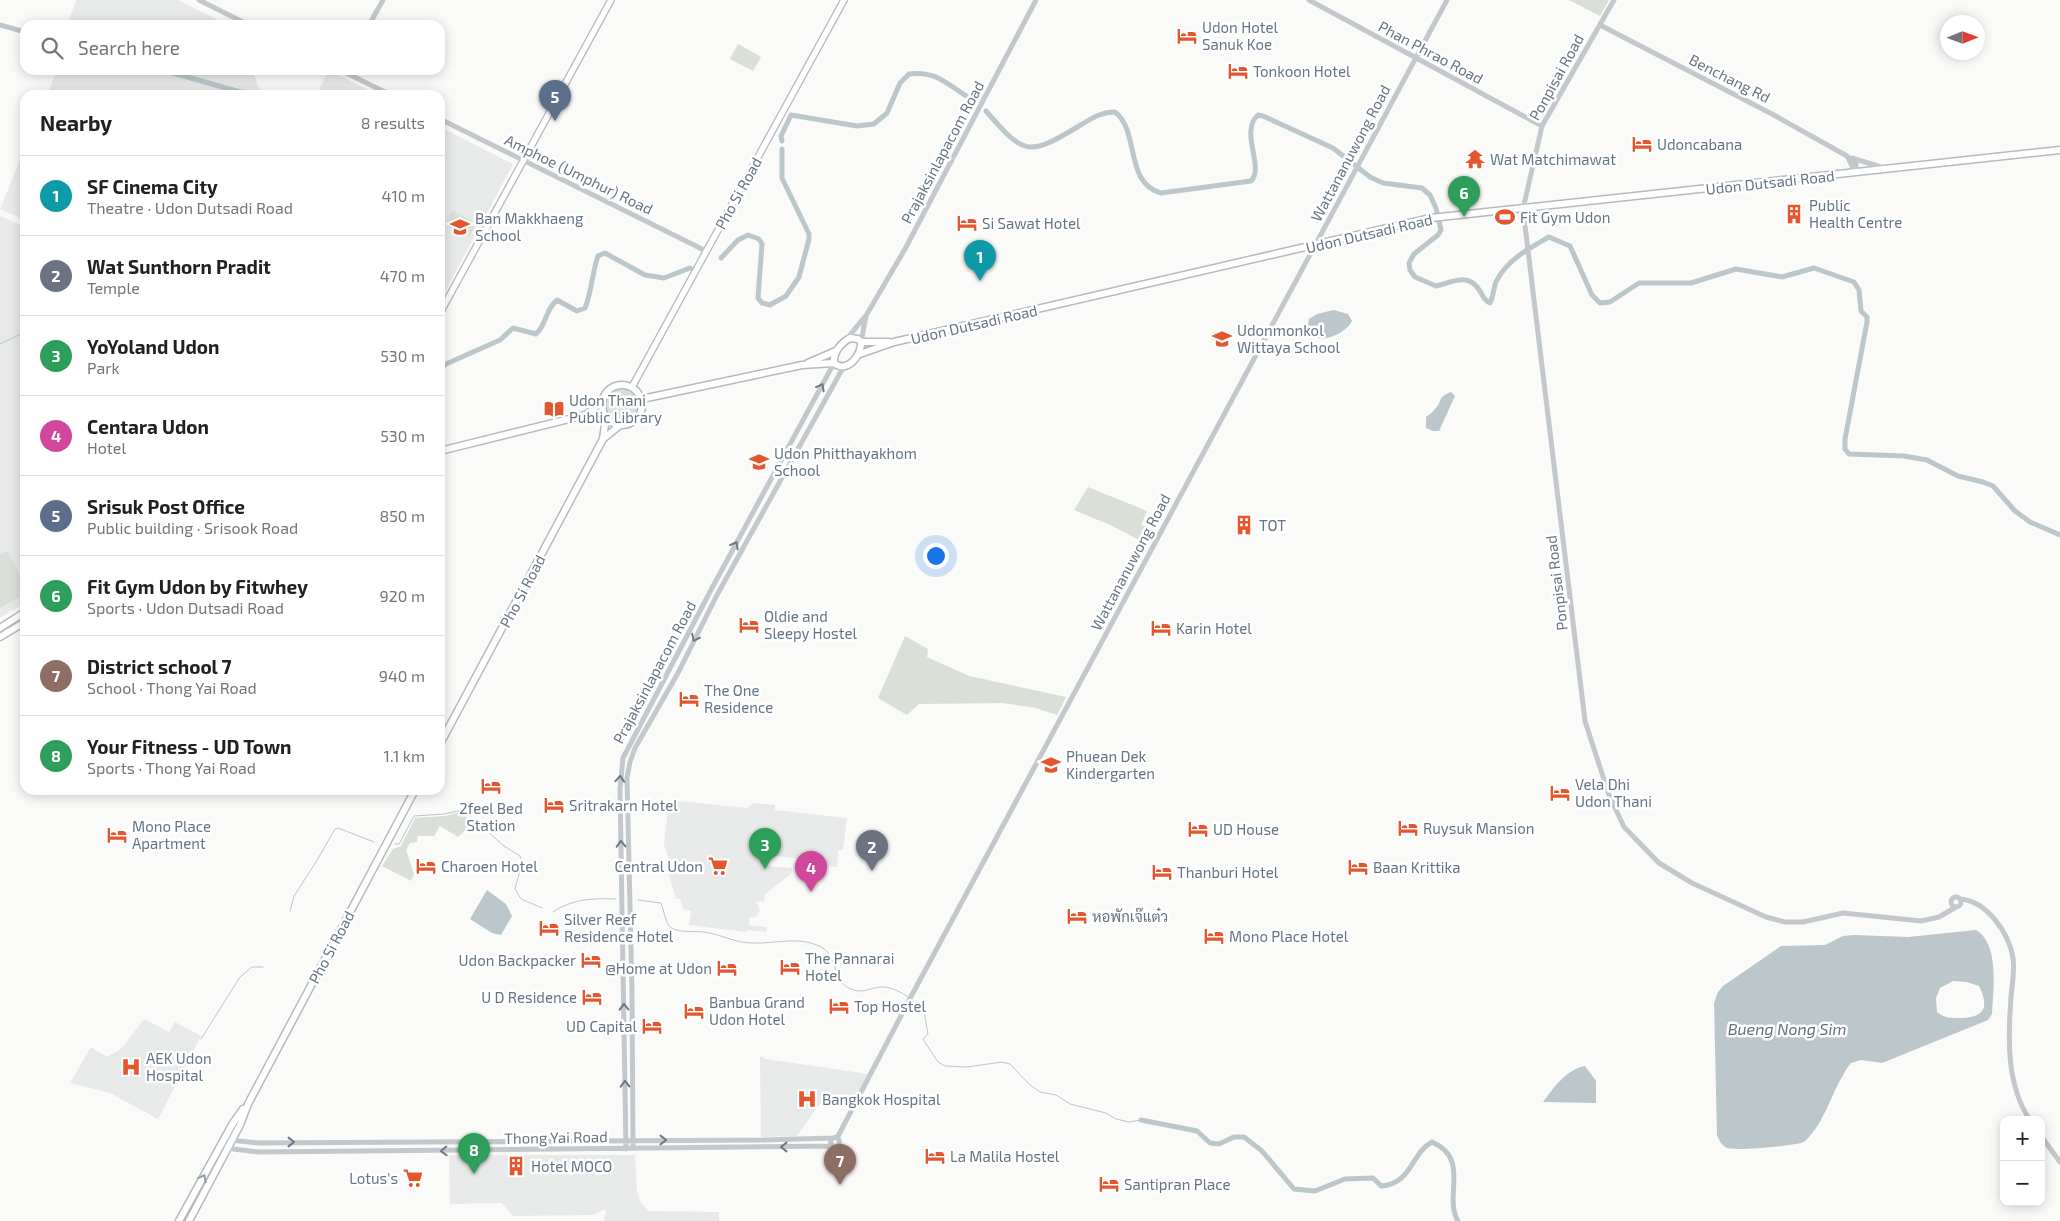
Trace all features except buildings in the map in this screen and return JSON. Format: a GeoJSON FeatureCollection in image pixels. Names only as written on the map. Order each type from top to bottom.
{"type":"FeatureCollection","features":[{"type":"Feature","properties":{"kind":"main road"},"geometry":{"type":"LineString","coordinates":[[445,304],[611,0]]}},
{"type":"Feature","properties":{"kind":"main road","name":"Pho Si Road"},"geometry":{"type":"LineString","coordinates":[[632,387],[844,0]]}},
{"type":"Feature","properties":{"kind":"main road","name":"Udon Dutsadi Road"},"geometry":{"type":"LineString","coordinates":[[844,366],[860,354],[894,342],[1431,218],[1523,210],[2060,150]]}},
{"type":"Feature","properties":{"kind":"main road","name":"Udon Dutsadi Road"},"geometry":{"type":"LineString","coordinates":[[846,340],[853,338],[861,342],[894,342]]}},
{"type":"Feature","properties":{"kind":"main road"},"geometry":{"type":"LineString","coordinates":[[834,363],[836,351],[846,340]]}},
{"type":"Feature","properties":{"kind":"main road"},"geometry":{"type":"LineString","coordinates":[[860,354],[861,342]]}},
{"type":"Feature","properties":{"kind":"main road"},"geometry":{"type":"LineString","coordinates":[[802,365],[836,351]]}},
{"type":"Feature","properties":{"kind":"main road"},"geometry":{"type":"LineString","coordinates":[[642,399],[802,365],[834,363],[844,366]]}},
{"type":"Feature","properties":{"kind":"main road"},"geometry":{"type":"LineString","coordinates":[[585,415],[602,401],[608,390],[624,384],[637,391],[642,399],[642,411],[637,419],[630,424],[620,425],[613,423],[606,417],[603,412],[602,401]]}},
{"type":"Feature","properties":{"kind":"main road"},"geometry":{"type":"LineString","coordinates":[[445,450],[585,415],[606,417]]}},
{"type":"Feature","properties":{"kind":"main road","name":"Pho Si Road"},"geometry":{"type":"LineString","coordinates":[[445,735],[603,439],[606,417]]}},
{"type":"Feature","properties":{"kind":"main road","name":"Pho Si Road"},"geometry":{"type":"LineString","coordinates":[[603,439],[620,425]]}},
{"type":"Feature","properties":{"kind":"main road"},"geometry":{"type":"LineString","coordinates":[[0,628],[20,615]]}},
{"type":"Feature","properties":{"kind":"main road"},"geometry":{"type":"LineString","coordinates":[[0,637],[20,625]]}},
{"type":"Feature","properties":{"kind":"main road","name":"Pho Si Road"},"geometry":{"type":"LineString","coordinates":[[189,1221],[227,1142],[412,795]]}},
{"type":"Feature","properties":{"kind":"main road","name":"Pho Si Road"},"geometry":{"type":"LineString","coordinates":[[180,1221],[213,1160],[227,1142],[233,1122],[248,1104]]}},
{"type":"Feature","properties":{"kind":"main road"},"geometry":{"type":"LineString","coordinates":[[213,1160],[225,1133],[233,1122]]}},
{"type":"Feature","properties":{"kind":"street"},"geometry":{"type":"LineString","coordinates":[[199,0],[238,20]]}},
{"type":"Feature","properties":{"kind":"street"},"geometry":{"type":"LineString","coordinates":[[372,20],[383,0]]}},
{"type":"Feature","properties":{"kind":"street","name":"Prajaksinlapacom Road"},"geometry":{"type":"LineString","coordinates":[[867,314],[940,184],[1036,0]]}},
{"type":"Feature","properties":{"kind":"street","name":"Phan Phrao Road"},"geometry":{"type":"LineString","coordinates":[[1309,0],[1542,126]]}},
{"type":"Feature","properties":{"kind":"street","name":"Wattananuwong Road"},"geometry":{"type":"LineString","coordinates":[[835,1138],[1447,0]]}},
{"type":"Feature","properties":{"kind":"street","name":"Ponpisai Road"},"geometry":{"type":"LineString","coordinates":[[1614,0],[1542,126],[1523,210],[1585,721],[1609,795],[1624,827],[1659,863],[1701,886],[1766,917],[1803,922],[1843,913],[1921,921],[1931,920],[1944,914],[1957,903],[1972,900],[1976,903],[1994,919],[2009,942],[2013,960],[2008,1031],[2015,1091],[2021,1108],[2027,1116]]}},
{"type":"Feature","properties":{"kind":"street","name":"Benchang Rd"},"geometry":{"type":"LineString","coordinates":[[1600,25],[1772,114],[1847,156],[1887,169]]}},
{"type":"Feature","properties":{"kind":"street"},"geometry":{"type":"LineString","coordinates":[[351,75],[381,90]]}},
{"type":"Feature","properties":{"kind":"street","name":"Amphoe (Umphur) Road"},"geometry":{"type":"LineString","coordinates":[[445,121],[706,251]]}},
{"type":"Feature","properties":{"kind":"street"},"geometry":{"type":"LineString","coordinates":[[1847,156],[1856,164],[1856,173]]}},
{"type":"Feature","properties":{"kind":"street"},"geometry":{"type":"LineString","coordinates":[[846,340],[867,314]]}},
{"type":"Feature","properties":{"kind":"street"},"geometry":{"type":"LineString","coordinates":[[861,342],[867,314]]}},
{"type":"Feature","properties":{"kind":"street","name":"Prajaksinlapacom Road"},"geometry":{"type":"LineString","coordinates":[[626,1148],[620,828],[620,789],[623,758],[639,724],[651,705],[834,363]]}},
{"type":"Feature","properties":{"kind":"street","name":"Prajaksinlapacom Road"},"geometry":{"type":"LineString","coordinates":[[633,1148],[632,960],[627,778],[630,762],[635,748],[658,709],[774,490],[844,366]]}},
{"type":"Feature","properties":{"kind":"street"},"geometry":{"type":"LineString","coordinates":[[814,401],[821,406]]}},
{"type":"Feature","properties":{"kind":"street"},"geometry":{"type":"LineString","coordinates":[[766,488],[774,490]]}},
{"type":"Feature","properties":{"kind":"street"},"geometry":{"type":"LineString","coordinates":[[704,604],[711,607]]}},
{"type":"Feature","properties":{"kind":"street"},"geometry":{"type":"LineString","coordinates":[[651,705],[658,709]]}},
{"type":"Feature","properties":{"kind":"street"},"geometry":{"type":"LineString","coordinates":[[620,828],[628,830]]}},
{"type":"Feature","properties":{"kind":"street"},"geometry":{"type":"LineString","coordinates":[[621,889],[630,889]]}},
{"type":"Feature","properties":{"kind":"street"},"geometry":{"type":"LineString","coordinates":[[623,960],[632,960]]}},
{"type":"Feature","properties":{"kind":"street"},"geometry":{"type":"LineString","coordinates":[[624,1040],[633,1040]]}},
{"type":"Feature","properties":{"kind":"street"},"geometry":{"type":"LineString","coordinates":[[625,1055],[633,1056]]}},
{"type":"Feature","properties":{"kind":"street"},"geometry":{"type":"LineString","coordinates":[[808,1138],[809,1147]]}},
{"type":"Feature","properties":{"kind":"street","name":"Thong Yai Road"},"geometry":{"type":"LineString","coordinates":[[227,1142],[835,1138]]}},
{"type":"Feature","properties":{"kind":"street","name":"Thong Yai Road"},"geometry":{"type":"LineString","coordinates":[[227,1142],[259,1152],[809,1147],[833,1146],[830,1141],[835,1138]]}},
{"type":"Feature","properties":{"kind":"street"},"geometry":{"type":"LineString","coordinates":[[2045,1141],[2060,1162]]}},
{"type":"Feature","properties":{"kind":"street"},"geometry":{"type":"LineString","coordinates":[[259,1143],[259,1152]]}},
{"type":"Feature","properties":{"kind":"shaded area"},"geometry":{"type":"Polygon","coordinates":[[[76,0],[178,0],[218,20],[69,20],[76,0]]]}},
{"type":"Feature","properties":{"kind":"shaded area"},"geometry":{"type":"Polygon","coordinates":[[[1569,0],[1609,0],[1600,16],[1569,0]]]}},
{"type":"Feature","properties":{"kind":"shaded area"},"geometry":{"type":"Polygon","coordinates":[[[738,44],[761,57],[753,71],[730,59],[738,44]]]}},
{"type":"Feature","properties":{"kind":"shaded area"},"geometry":{"type":"Polygon","coordinates":[[[55,75],[254,75],[260,90],[49,90],[55,75]]]}},
{"type":"Feature","properties":{"kind":"shaded area"},"geometry":{"type":"Polygon","coordinates":[[[326,75],[339,75],[368,90],[319,90],[326,75]]]}},
{"type":"Feature","properties":{"kind":"shaded area","name":"Ban Makkhaeng School"},"geometry":{"type":"Polygon","coordinates":[[[445,130],[513,164],[445,292],[445,130]]]}},
{"type":"Feature","properties":{"kind":"shaded area"},"geometry":{"type":"Polygon","coordinates":[[[20,160],[20,218],[0,209],[20,160]]]}},
{"type":"Feature","properties":{"kind":"shaded area"},"geometry":{"type":"Polygon","coordinates":[[[452,210],[476,223],[469,237],[445,225],[452,210]]]}},
{"type":"Feature","properties":{"kind":"shaded area"},"geometry":{"type":"Polygon","coordinates":[[[0,216],[20,225],[20,606],[0,618],[0,216]]]}},
{"type":"Feature","properties":{"kind":"shaded area"},"geometry":{"type":"Polygon","coordinates":[[[622,389],[634,393],[638,405],[634,417],[622,421],[610,417],[606,405],[610,393],[622,389]]]}},
{"type":"Feature","properties":{"kind":"shaded area"},"geometry":{"type":"Polygon","coordinates":[[[1088,487],[1147,511],[1141,525],[1153,530],[1145,543],[1110,525],[1074,510],[1088,487]]]}},
{"type":"Feature","properties":{"kind":"shaded area"},"geometry":{"type":"Polygon","coordinates":[[[7,551],[20,575],[20,597],[0,608],[0,554],[7,551]]]}},
{"type":"Feature","properties":{"kind":"shaded area"},"geometry":{"type":"Polygon","coordinates":[[[905,636],[928,649],[927,657],[969,676],[1066,697],[1057,715],[1036,708],[1003,703],[919,704],[907,715],[878,698],[905,636]]]}},
{"type":"Feature","properties":{"kind":"shaded area","name":"Central Udon"},"geometry":{"type":"Polygon","coordinates":[[[669,800],[747,808],[753,803],[775,805],[775,810],[847,818],[843,850],[838,850],[837,867],[824,866],[824,862],[769,855],[768,866],[792,868],[792,870],[790,875],[765,894],[764,902],[756,901],[760,910],[756,917],[749,918],[749,925],[767,927],[766,932],[747,930],[746,932],[689,925],[691,911],[683,909],[680,899],[676,899],[666,864],[669,860],[664,845],[669,800]]]}},
{"type":"Feature","properties":{"kind":"shaded area"},"geometry":{"type":"Polygon","coordinates":[[[461,812],[473,823],[458,837],[440,826],[434,836],[418,836],[417,842],[410,843],[406,850],[414,874],[411,881],[382,866],[393,849],[401,846],[415,818],[445,816],[461,812]]]}},
{"type":"Feature","properties":{"kind":"shaded area","name":"AEK Udon Hospital"},"geometry":{"type":"Polygon","coordinates":[[[144,1019],[169,1032],[175,1022],[201,1036],[158,1119],[110,1093],[70,1083],[91,1047],[107,1057],[122,1048],[144,1019]]]}},
{"type":"Feature","properties":{"kind":"shaded area","name":"Bangkok Hospital"},"geometry":{"type":"Polygon","coordinates":[[[760,1056],[766,1059],[868,1074],[851,1104],[821,1102],[797,1136],[761,1137],[760,1056]]]}},
{"type":"Feature","properties":{"kind":"shaded area"},"geometry":{"type":"Polygon","coordinates":[[[449,1155],[635,1155],[637,1192],[641,1203],[649,1211],[719,1212],[719,1221],[604,1221],[606,1209],[592,1215],[513,1216],[502,1203],[450,1204],[449,1155]]]}},
{"type":"Feature","properties":{"kind":"water"},"geometry":{"type":"Polygon","coordinates":[[[1334,310],[1348,314],[1352,321],[1340,333],[1332,336],[1317,338],[1311,335],[1308,329],[1309,319],[1317,314],[1334,310]]]}},
{"type":"Feature","properties":{"kind":"water"},"geometry":{"type":"Polygon","coordinates":[[[1451,392],[1455,396],[1439,431],[1426,428],[1426,417],[1434,410],[1443,396],[1451,392]]]}},
{"type":"Feature","properties":{"kind":"water"},"geometry":{"type":"Polygon","coordinates":[[[487,890],[506,904],[512,916],[501,935],[492,933],[470,919],[487,890]]]}},
{"type":"Feature","properties":{"kind":"water","name":"Bueng Nong Sim"},"geometry":{"type":"Polygon","coordinates":[[[1976,930],[1984,937],[1992,957],[1994,981],[1992,1014],[1988,1020],[1882,1063],[1861,1060],[1851,1063],[1844,1072],[1824,1114],[1812,1134],[1804,1142],[1789,1145],[1733,1149],[1724,1146],[1717,1135],[1714,1003],[1718,992],[1723,986],[1781,946],[1825,945],[1843,936],[1854,935],[1908,937],[1976,930]],[[1953,981],[1940,988],[1936,998],[1937,1012],[1945,1017],[1953,1018],[1967,1018],[1979,1014],[1984,1006],[1984,1000],[1979,986],[1967,982],[1953,981]]]}},
{"type":"Feature","properties":{"kind":"water"},"geometry":{"type":"Polygon","coordinates":[[[1585,1066],[1596,1081],[1596,1103],[1543,1102],[1566,1075],[1585,1066]]]}},
{"type":"Feature","properties":{"kind":"waterway"},"geometry":{"type":"LineString","coordinates":[[0,25],[20,31]]}},
{"type":"Feature","properties":{"kind":"waterway"},"geometry":{"type":"LineString","coordinates":[[782,141],[781,136],[791,115],[857,126],[874,124],[887,113],[900,83],[909,74],[919,73],[935,77],[971,99]]}},
{"type":"Feature","properties":{"kind":"waterway"},"geometry":{"type":"LineString","coordinates":[[180,75],[233,90]]}},
{"type":"Feature","properties":{"kind":"waterway"},"geometry":{"type":"LineString","coordinates":[[986,111],[1009,136],[1028,147],[1048,143],[1096,116],[1115,112],[1123,121],[1128,131],[1137,168],[1142,179],[1149,187],[1161,193],[1251,181],[1255,175],[1251,131],[1253,122],[1258,115],[1263,116],[1333,148],[1370,177],[1383,183],[1422,188],[1430,195],[1436,208],[1441,230],[1438,235],[1414,254],[1409,263],[1410,270],[1415,277],[1436,286],[1460,280],[1470,282],[1475,285],[1485,300],[1490,303],[1496,283],[1507,266],[1534,245],[1549,237],[1570,246],[1592,295],[1600,303],[1610,302],[1639,283],[1691,283],[1736,269],[1782,277],[1814,268],[1854,282],[1859,290],[1861,311],[1867,317],[1867,322],[1845,439],[1845,449],[1849,454],[1904,456],[1927,460],[1958,476],[1993,486],[2015,511],[2030,522],[2060,535]]}},
{"type":"Feature","properties":{"kind":"waterway"},"geometry":{"type":"LineString","coordinates":[[721,258],[738,240],[748,235],[759,239],[762,244],[758,298],[762,303],[770,305],[786,296],[799,277],[809,234],[782,178],[782,149]]}},
{"type":"Feature","properties":{"kind":"waterway"},"geometry":{"type":"LineString","coordinates":[[445,365],[500,340],[513,328],[536,334],[557,300],[577,311],[585,308],[598,256],[605,253],[645,275],[664,278],[690,268]]}},
{"type":"Feature","properties":{"kind":"waterway"},"geometry":{"type":"LineString","coordinates":[[0,344],[20,334]]}},
{"type":"Feature","properties":{"kind":"waterway"},"geometry":{"type":"LineString","coordinates":[[395,844],[399,844],[414,816],[444,814],[463,810],[504,846],[520,856],[522,863],[515,889],[521,899],[542,908]]}},
{"type":"Feature","properties":{"kind":"waterway"},"geometry":{"type":"LineString","coordinates":[[290,911],[294,896],[335,829],[338,828],[374,842]]}},
{"type":"Feature","properties":{"kind":"waterway"},"geometry":{"type":"LineString","coordinates":[[553,912],[568,904],[583,900],[616,899]]}},
{"type":"Feature","properties":{"kind":"waterway"},"geometry":{"type":"LineString","coordinates":[[638,900],[661,903],[668,925],[677,930],[710,933],[746,943],[794,941],[811,943],[819,946],[830,955],[840,980],[851,989],[862,991],[888,987],[908,997]]}},
{"type":"Feature","properties":{"kind":"waterway"},"geometry":{"type":"LineString","coordinates":[[201,1039],[240,977],[252,967],[263,967]]}},
{"type":"Feature","properties":{"kind":"waterway"},"geometry":{"type":"LineString","coordinates":[[912,1000],[924,1012],[928,1034],[923,1039],[938,1062],[945,1066],[967,1067],[1002,1062],[1010,1064],[1030,1085],[1040,1092],[1056,1095],[1070,1104],[1106,1113],[1116,1119],[1129,1122],[1141,1120]]}},
{"type":"Feature","properties":{"kind":"waterway"},"geometry":{"type":"LineString","coordinates":[[1141,1120],[1197,1131],[1210,1143],[1219,1144],[1234,1137],[1244,1137],[1262,1151],[1294,1189],[1315,1191],[1345,1179],[1373,1178],[1381,1186],[1391,1184],[1405,1174],[1425,1147],[1432,1142],[1444,1149],[1450,1158],[1454,1178],[1454,1211],[1458,1221]]}},
{"type":"Feature","properties":{"kind":"place","name":"Udon Hotel Sanuk Koe"},"geometry":{"type":"Point","coordinates":[1187,36]}},
{"type":"Feature","properties":{"kind":"place","name":"Tonkoon Hotel"},"geometry":{"type":"Point","coordinates":[1238,71]}},
{"type":"Feature","properties":{"kind":"place","name":"Srisuk Post Office"},"geometry":{"type":"Point","coordinates":[555,121]}},
{"type":"Feature","properties":{"kind":"place","name":"Udoncabana"},"geometry":{"type":"Point","coordinates":[1642,144]}},
{"type":"Feature","properties":{"kind":"place","name":"Wat Matchimawat"},"geometry":{"type":"Point","coordinates":[1475,159]}},
{"type":"Feature","properties":{"kind":"place","name":"Public Health Centre"},"geometry":{"type":"Point","coordinates":[1794,214]}},
{"type":"Feature","properties":{"kind":"place","name":"Fit Gym Udon by Fitwhey"},"geometry":{"type":"Point","coordinates":[1464,217]}},
{"type":"Feature","properties":{"kind":"place","name":"Fit Gym Udon"},"geometry":{"type":"Point","coordinates":[1505,217]}},
{"type":"Feature","properties":{"kind":"place","name":"Si Sawat Hotel"},"geometry":{"type":"Point","coordinates":[967,223]}},
{"type":"Feature","properties":{"kind":"place","name":"Ban Makkhaeng School"},"geometry":{"type":"Point","coordinates":[460,227]}},
{"type":"Feature","properties":{"kind":"place","name":"SF Cinema City"},"geometry":{"type":"Point","coordinates":[980,281]}},
{"type":"Feature","properties":{"kind":"place","name":"Udonmonkol Wittaya School"},"geometry":{"type":"Point","coordinates":[1222,339]}},
{"type":"Feature","properties":{"kind":"place","name":"Udon Thani Public Library"},"geometry":{"type":"Point","coordinates":[554,409]}},
{"type":"Feature","properties":{"kind":"place","name":"Udon Phitthayakhom School"},"geometry":{"type":"Point","coordinates":[759,462]}},
{"type":"Feature","properties":{"kind":"place","name":"TOT"},"geometry":{"type":"Point","coordinates":[1244,525]}},
{"type":"Feature","properties":{"kind":"place","name":"Oldie and Sleepy Hostel"},"geometry":{"type":"Point","coordinates":[749,625]}},
{"type":"Feature","properties":{"kind":"place","name":"Karin Hotel"},"geometry":{"type":"Point","coordinates":[1161,628]}},
{"type":"Feature","properties":{"kind":"place","name":"The One Residence"},"geometry":{"type":"Point","coordinates":[689,699]}},
{"type":"Feature","properties":{"kind":"place","name":"Phuean Dek Kindergarten"},"geometry":{"type":"Point","coordinates":[1051,765]}},
{"type":"Feature","properties":{"kind":"place","name":"2feel Bed Station"},"geometry":{"type":"Point","coordinates":[491,786]}},
{"type":"Feature","properties":{"kind":"place","name":"Vela Dhi Udon Thani"},"geometry":{"type":"Point","coordinates":[1560,793]}},
{"type":"Feature","properties":{"kind":"place","name":"Sritrakarn Hotel"},"geometry":{"type":"Point","coordinates":[554,805]}},
{"type":"Feature","properties":{"kind":"place","name":"Ruysuk Mansion"},"geometry":{"type":"Point","coordinates":[1408,828]}},
{"type":"Feature","properties":{"kind":"place","name":"UD House"},"geometry":{"type":"Point","coordinates":[1198,829]}},
{"type":"Feature","properties":{"kind":"place","name":"Mono Place Apartment"},"geometry":{"type":"Point","coordinates":[117,835]}},
{"type":"Feature","properties":{"kind":"place","name":"Charoen Hotel"},"geometry":{"type":"Point","coordinates":[426,866]}},
{"type":"Feature","properties":{"kind":"place","name":"Central Udon"},"geometry":{"type":"Point","coordinates":[718,866]}},
{"type":"Feature","properties":{"kind":"place","name":"Baan Krittika"},"geometry":{"type":"Point","coordinates":[1358,867]}},
{"type":"Feature","properties":{"kind":"place","name":"YoYoland Udon"},"geometry":{"type":"Point","coordinates":[765,869]}},
{"type":"Feature","properties":{"kind":"place","name":"Wat Sunthorn Pradit"},"geometry":{"type":"Point","coordinates":[872,871]}},
{"type":"Feature","properties":{"kind":"place","name":"Thanburi Hotel"},"geometry":{"type":"Point","coordinates":[1162,872]}},
{"type":"Feature","properties":{"kind":"place","name":"Centara Udon"},"geometry":{"type":"Point","coordinates":[811,892]}},
{"type":"Feature","properties":{"kind":"place","name":"หอพักเจ๊แต๋ว"},"geometry":{"type":"Point","coordinates":[1077,916]}},
{"type":"Feature","properties":{"kind":"place","name":"Silver Reef Residence Hotel"},"geometry":{"type":"Point","coordinates":[549,928]}},
{"type":"Feature","properties":{"kind":"place","name":"Mono Place Hotel"},"geometry":{"type":"Point","coordinates":[1214,936]}},
{"type":"Feature","properties":{"kind":"place","name":"Udon Backpacker"},"geometry":{"type":"Point","coordinates":[591,960]}},
{"type":"Feature","properties":{"kind":"place","name":"The Pannarai Hotel"},"geometry":{"type":"Point","coordinates":[790,967]}},
{"type":"Feature","properties":{"kind":"place","name":"@Home at Udon"},"geometry":{"type":"Point","coordinates":[727,968]}},
{"type":"Feature","properties":{"kind":"place","name":"U D Residence"},"geometry":{"type":"Point","coordinates":[592,997]}},
{"type":"Feature","properties":{"kind":"place","name":"Top Hostel"},"geometry":{"type":"Point","coordinates":[839,1006]}},
{"type":"Feature","properties":{"kind":"place","name":"Banbua Grand Udon Hotel"},"geometry":{"type":"Point","coordinates":[694,1011]}},
{"type":"Feature","properties":{"kind":"place","name":"UD Capital"},"geometry":{"type":"Point","coordinates":[652,1026]}},
{"type":"Feature","properties":{"kind":"place","name":"AEK Udon Hospital"},"geometry":{"type":"Point","coordinates":[131,1067]}},
{"type":"Feature","properties":{"kind":"place","name":"Bangkok Hospital"},"geometry":{"type":"Point","coordinates":[807,1099]}},
{"type":"Feature","properties":{"kind":"place","name":"La Malila Hostel"},"geometry":{"type":"Point","coordinates":[935,1156]}},
{"type":"Feature","properties":{"kind":"place","name":"Hotel MOCO"},"geometry":{"type":"Point","coordinates":[516,1166]}},
{"type":"Feature","properties":{"kind":"place","name":"Your Fitness - UD Town"},"geometry":{"type":"Point","coordinates":[474,1174]}},
{"type":"Feature","properties":{"kind":"place","name":"Lotus's"},"geometry":{"type":"Point","coordinates":[413,1178]}},
{"type":"Feature","properties":{"kind":"place","name":"Santipran Place"},"geometry":{"type":"Point","coordinates":[1109,1184]}},
{"type":"Feature","properties":{"kind":"place","name":"District school 7"},"geometry":{"type":"Point","coordinates":[840,1185]}}]}
